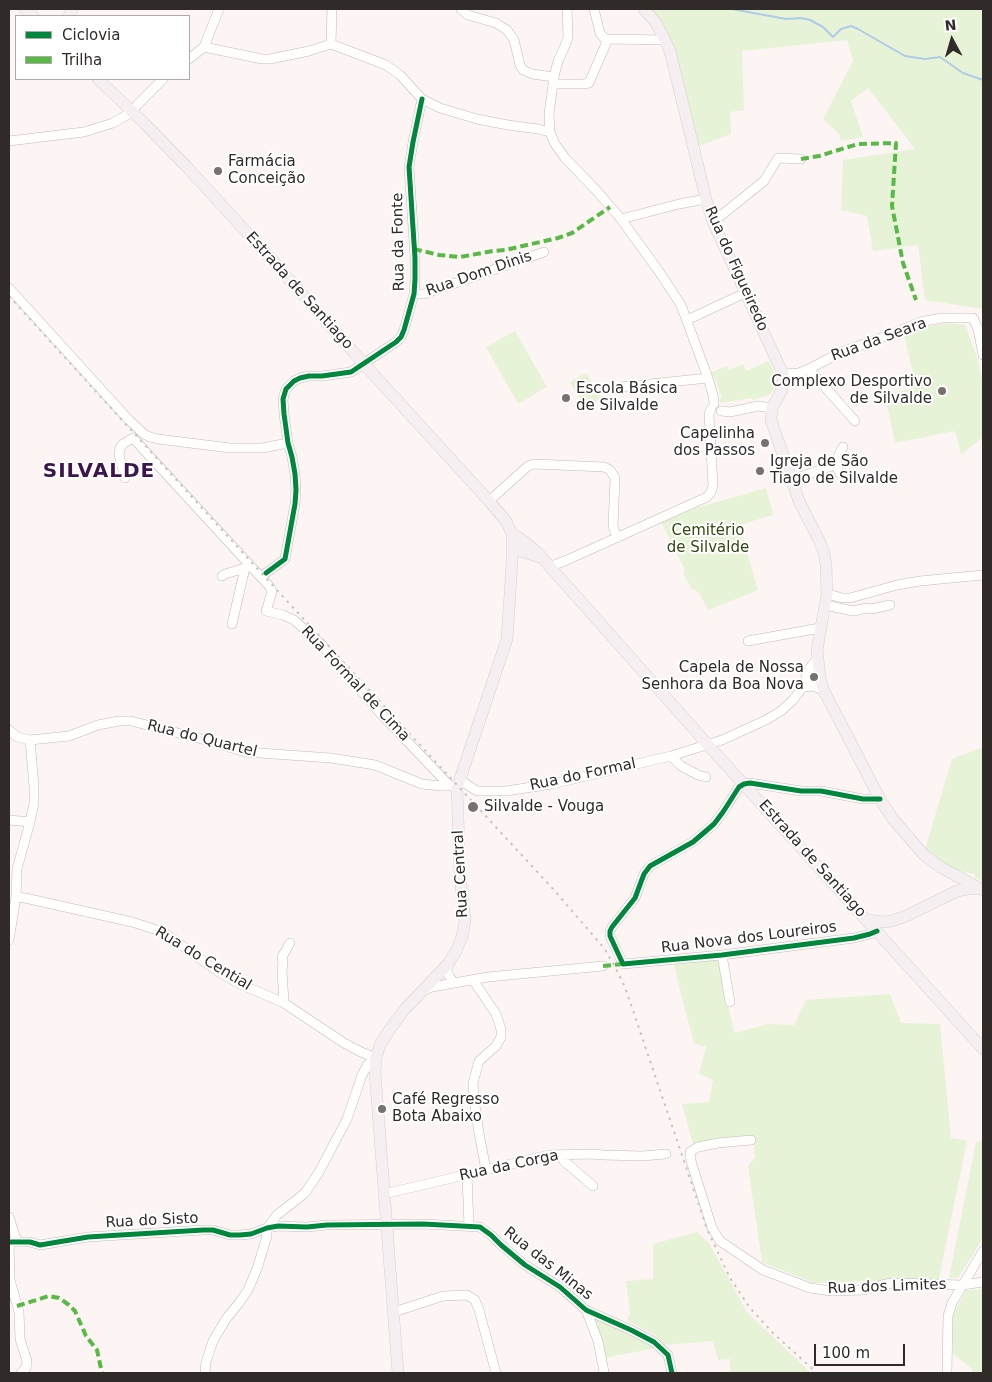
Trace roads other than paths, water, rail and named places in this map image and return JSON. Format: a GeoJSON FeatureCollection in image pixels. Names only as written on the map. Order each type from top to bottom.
{"type":"FeatureCollection","features":[{"type":"Feature","properties":{"kind":"main road","name":"Rua do Figueiredo"},"geometry":{"type":"LineString","coordinates":[[644,9],[656,22],[670,52],[713,222],[783,374]]}},
{"type":"Feature","properties":{"kind":"main road","name":"Estrada de Santiago"},"geometry":{"type":"LineString","coordinates":[[99,80],[192,173],[506,521],[516,548],[537,552],[708,745],[983,1049]]}},
{"type":"Feature","properties":{"kind":"main road"},"geometry":{"type":"LineString","coordinates":[[783,374],[782,390],[772,408],[771,420],[791,480],[799,501],[820,542],[826,565],[826,599],[817,650],[820,678],[824,690],[880,799],[893,819],[924,855],[940,867],[983,890]]}},
{"type":"Feature","properties":{"kind":"main road","name":"Rua Central"},"geometry":{"type":"LineString","coordinates":[[398,1373],[375,1072],[376,1058],[380,1045],[388,1032],[404,1010],[448,964],[462,937],[465,920],[460,876],[455,784],[507,639],[516,548]]}},
{"type":"Feature","properties":{"kind":"main road"},"geometry":{"type":"LineString","coordinates":[[946,895],[951,890],[953,884],[950,872]]}},
{"type":"Feature","properties":{"kind":"main road"},"geometry":{"type":"LineString","coordinates":[[877,931],[886,933],[892,925],[906,916],[956,891],[968,889],[983,890]]}},
{"type":"Feature","properties":{"kind":"main road"},"geometry":{"type":"LineString","coordinates":[[866,920],[892,925]]}},
{"type":"Feature","properties":{"kind":"main road"},"geometry":{"type":"LineString","coordinates":[[892,925],[890,937],[892,948]]}},
{"type":"Feature","properties":{"kind":"street"},"geometry":{"type":"LineString","coordinates":[[190,58],[204,47],[219,9]]}},
{"type":"Feature","properties":{"kind":"street"},"geometry":{"type":"LineString","coordinates":[[331,44],[332,9]]}},
{"type":"Feature","properties":{"kind":"street"},"geometry":{"type":"LineString","coordinates":[[461,9],[468,15],[496,23],[507,30],[514,40],[523,70],[554,81],[589,83],[607,40]]}},
{"type":"Feature","properties":{"kind":"street"},"geometry":{"type":"LineString","coordinates":[[549,567],[707,497],[713,485],[711,427],[715,409],[713,395],[681,305],[620,220],[596,190],[564,158],[550,132],[549,114],[554,81],[558,61],[568,38],[567,9]]}},
{"type":"Feature","properties":{"kind":"street"},"geometry":{"type":"LineString","coordinates":[[594,9],[600,33],[607,40],[665,40]]}},
{"type":"Feature","properties":{"kind":"street"},"geometry":{"type":"LineString","coordinates":[[204,47],[270,59],[331,44],[386,65],[400,75],[422,99],[440,108],[508,125],[550,132]]}},
{"type":"Feature","properties":{"kind":"street"},"geometry":{"type":"LineString","coordinates":[[9,141],[84,132],[113,123],[132,112],[162,80]]}},
{"type":"Feature","properties":{"kind":"street","name":"Rua da Fonte"},"geometry":{"type":"LineString","coordinates":[[266,573],[286,559],[296,490],[283,399],[286,388],[294,381],[309,376],[328,376],[351,372],[386,350],[401,337],[414,294],[415,258],[409,167],[422,99]]}},
{"type":"Feature","properties":{"kind":"street"},"geometry":{"type":"LineString","coordinates":[[713,222],[764,181],[778,158],[801,159]]}},
{"type":"Feature","properties":{"kind":"street"},"geometry":{"type":"LineString","coordinates":[[620,220],[679,204],[706,199]]}},
{"type":"Feature","properties":{"kind":"street","name":"Rua Dom Dinis"},"geometry":{"type":"LineString","coordinates":[[414,294],[424,294],[544,252]]}},
{"type":"Feature","properties":{"kind":"street"},"geometry":{"type":"LineString","coordinates":[[9,288],[128,420],[144,434],[158,439],[230,448],[262,448],[288,443]]}},
{"type":"Feature","properties":{"kind":"street"},"geometry":{"type":"LineString","coordinates":[[687,320],[745,293]]}},
{"type":"Feature","properties":{"kind":"street","name":"Rua da Seara"},"geometry":{"type":"LineString","coordinates":[[783,374],[799,373],[840,353],[920,322],[942,318],[974,318],[983,355]]}},
{"type":"Feature","properties":{"kind":"street","name":"Rua da Seara"},"geometry":{"type":"LineString","coordinates":[[809,369],[855,421]]}},
{"type":"Feature","properties":{"kind":"street"},"geometry":{"type":"LineString","coordinates":[[621,387],[708,378]]}},
{"type":"Feature","properties":{"kind":"street"},"geometry":{"type":"LineString","coordinates":[[715,409],[730,412],[758,406],[772,408]]}},
{"type":"Feature","properties":{"kind":"street"},"geometry":{"type":"LineString","coordinates":[[125,478],[119,455],[120,448],[133,438],[248,567]]}},
{"type":"Feature","properties":{"kind":"street"},"geometry":{"type":"LineString","coordinates":[[791,480],[835,465],[843,448]]}},
{"type":"Feature","properties":{"kind":"street"},"geometry":{"type":"LineString","coordinates":[[489,502],[528,466],[534,464],[604,467],[610,470],[615,478],[613,526],[617,538]]}},
{"type":"Feature","properties":{"kind":"street"},"geometry":{"type":"LineString","coordinates":[[835,465],[842,476],[851,476]]}},
{"type":"Feature","properties":{"kind":"street"},"geometry":{"type":"LineString","coordinates":[[222,576],[248,567]]}},
{"type":"Feature","properties":{"kind":"street"},"geometry":{"type":"LineString","coordinates":[[232,624],[248,567]]}},
{"type":"Feature","properties":{"kind":"street","name":"Rua Formal de Cima"},"geometry":{"type":"LineString","coordinates":[[248,567],[270,587],[272,592],[266,611],[294,620],[321,644],[381,714],[455,784]]}},
{"type":"Feature","properties":{"kind":"street"},"geometry":{"type":"LineString","coordinates":[[826,599],[850,598],[897,585],[920,581],[983,575]]}},
{"type":"Feature","properties":{"kind":"street"},"geometry":{"type":"LineString","coordinates":[[826,599],[853,611],[890,605]]}},
{"type":"Feature","properties":{"kind":"street"},"geometry":{"type":"LineString","coordinates":[[748,641],[820,628]]}},
{"type":"Feature","properties":{"kind":"street"},"geometry":{"type":"LineString","coordinates":[[817,659],[809,669],[803,688],[814,686],[824,690]]}},
{"type":"Feature","properties":{"kind":"street","name":"Rua do Formal"},"geometry":{"type":"LineString","coordinates":[[455,784],[477,791],[506,791],[552,784],[671,756],[733,736],[766,720],[781,711],[803,688]]}},
{"type":"Feature","properties":{"kind":"street","name":"Rua do Quartel"},"geometry":{"type":"LineString","coordinates":[[30,740],[69,736],[98,725],[119,721],[132,722],[245,752],[332,758],[375,765],[422,784],[442,786],[455,784]]}},
{"type":"Feature","properties":{"kind":"street"},"geometry":{"type":"LineString","coordinates":[[9,730],[17,737],[30,740],[34,787],[34,803],[17,869],[16,897],[9,940]]}},
{"type":"Feature","properties":{"kind":"street"},"geometry":{"type":"LineString","coordinates":[[671,756],[681,766],[706,777]]}},
{"type":"Feature","properties":{"kind":"street"},"geometry":{"type":"LineString","coordinates":[[744,784],[750,783],[821,791],[863,800],[880,799]]}},
{"type":"Feature","properties":{"kind":"street","name":"Rua Nova dos Loureiros"},"geometry":{"type":"LineString","coordinates":[[744,784],[714,824],[693,842],[650,866],[644,874],[635,898],[610,931],[611,942],[623,964],[722,955],[854,938],[877,931]]}},
{"type":"Feature","properties":{"kind":"street"},"geometry":{"type":"LineString","coordinates":[[9,820],[30,822]]}},
{"type":"Feature","properties":{"kind":"street","name":"Rua do Cential"},"geometry":{"type":"LineString","coordinates":[[16,897],[132,922],[157,930],[219,972],[240,984],[284,1003],[344,1043],[376,1058]]}},
{"type":"Feature","properties":{"kind":"street"},"geometry":{"type":"LineString","coordinates":[[284,1003],[282,957],[290,943]]}},
{"type":"Feature","properties":{"kind":"street"},"geometry":{"type":"LineString","coordinates":[[722,955],[730,1002]]}},
{"type":"Feature","properties":{"kind":"street"},"geometry":{"type":"LineString","coordinates":[[448,964],[447,971],[454,983]]}},
{"type":"Feature","properties":{"kind":"street"},"geometry":{"type":"LineString","coordinates":[[424,990],[454,983],[532,972],[603,966]]}},
{"type":"Feature","properties":{"kind":"street"},"geometry":{"type":"LineString","coordinates":[[473,980],[492,1008],[501,1029],[501,1037],[496,1046],[480,1061],[473,1083],[478,1133],[486,1170]]}},
{"type":"Feature","properties":{"kind":"street"},"geometry":{"type":"LineString","coordinates":[[206,1373],[206,1362],[213,1342],[248,1290],[257,1269],[267,1236],[267,1228],[278,1214],[305,1193],[319,1172],[347,1118],[362,1075],[368,1064],[376,1058]]}},
{"type":"Feature","properties":{"kind":"street","name":"Rua dos Limites"},"geometry":{"type":"LineString","coordinates":[[751,1140],[718,1143],[698,1147],[690,1152],[691,1161],[712,1228],[720,1241],[763,1270],[810,1288],[831,1290],[864,1290],[895,1283],[962,1284],[983,1282]]}},
{"type":"Feature","properties":{"kind":"street","name":"Rua da Corga"},"geometry":{"type":"LineString","coordinates":[[384,1194],[548,1155],[642,1156],[666,1154]]}},
{"type":"Feature","properties":{"kind":"street"},"geometry":{"type":"LineString","coordinates":[[561,1155],[564,1161],[593,1186]]}},
{"type":"Feature","properties":{"kind":"street"},"geometry":{"type":"LineString","coordinates":[[467,1174],[469,1226]]}},
{"type":"Feature","properties":{"kind":"street"},"geometry":{"type":"LineString","coordinates":[[9,1217],[12,1242],[10,1280],[18,1312],[20,1339],[27,1360],[26,1368],[20,1373]]}},
{"type":"Feature","properties":{"kind":"street","name":"Rua do Sisto"},"geometry":{"type":"LineString","coordinates":[[12,1242],[30,1242],[40,1245],[88,1237],[203,1230],[240,1235],[251,1234],[278,1226],[307,1227],[386,1224]]}},
{"type":"Feature","properties":{"kind":"street","name":"Rua das Minas"},"geometry":{"type":"LineString","coordinates":[[386,1224],[480,1227],[525,1264],[560,1287],[586,1310],[654,1342],[668,1356],[672,1373]]}},
{"type":"Feature","properties":{"kind":"street"},"geometry":{"type":"LineString","coordinates":[[947,1373],[948,1316],[952,1303],[962,1284],[983,1251]]}},
{"type":"Feature","properties":{"kind":"street"},"geometry":{"type":"LineString","coordinates":[[394,1312],[443,1296],[467,1295],[475,1300],[480,1310],[496,1373]]}},
{"type":"Feature","properties":{"kind":"street","name":"Rua das Minas"},"geometry":{"type":"LineString","coordinates":[[586,1310],[598,1341],[604,1372]]}},
{"type":"Feature","properties":{"kind":"waterway"},"geometry":{"type":"LineString","coordinates":[[732,9],[786,19],[801,18],[810,20],[823,27],[833,37],[841,29],[851,26],[905,56],[925,59],[940,57],[963,73],[983,80]]}},
{"type":"Feature","properties":{"kind":"railway"},"geometry":{"type":"LineString","coordinates":[[9,296],[554,890],[604,948],[625,987],[707,1229],[730,1278],[750,1308],[773,1333],[817,1373]]}},
{"type":"Feature","properties":{"kind":"place","name":"Farmácia Conceição"},"geometry":{"type":"Point","coordinates":[218,171]}},
{"type":"Feature","properties":{"kind":"place","name":"Complexo Desportivo de Silvalde"},"geometry":{"type":"Point","coordinates":[942,391]}},
{"type":"Feature","properties":{"kind":"place","name":"Escola Básica de Silvalde"},"geometry":{"type":"Point","coordinates":[566,398]}},
{"type":"Feature","properties":{"kind":"place","name":"Capelinha dos Passos"},"geometry":{"type":"Point","coordinates":[765,443]}},
{"type":"Feature","properties":{"kind":"place","name":"Igreja de São Tiago de Silvalde"},"geometry":{"type":"Point","coordinates":[760,471]}},
{"type":"Feature","properties":{"kind":"place","name":"Capela de Nossa Senhora da Boa Nova"},"geometry":{"type":"Point","coordinates":[814,677]}},
{"type":"Feature","properties":{"kind":"place","name":"Silvalde - Vouga"},"geometry":{"type":"Point","coordinates":[473,807]}},
{"type":"Feature","properties":{"kind":"place","name":"Café Regresso Bota Abaixo"},"geometry":{"type":"Point","coordinates":[382,1109]}},
{"type":"Feature","properties":{"kind":"district","name":"SILVALDE"},"geometry":{"type":"Point","coordinates":[99,472]}},
{"type":"Feature","properties":{"kind":"park label","name":"Cemitério de Silvalde"},"geometry":{"type":"Point","coordinates":[708,540]}}]}
